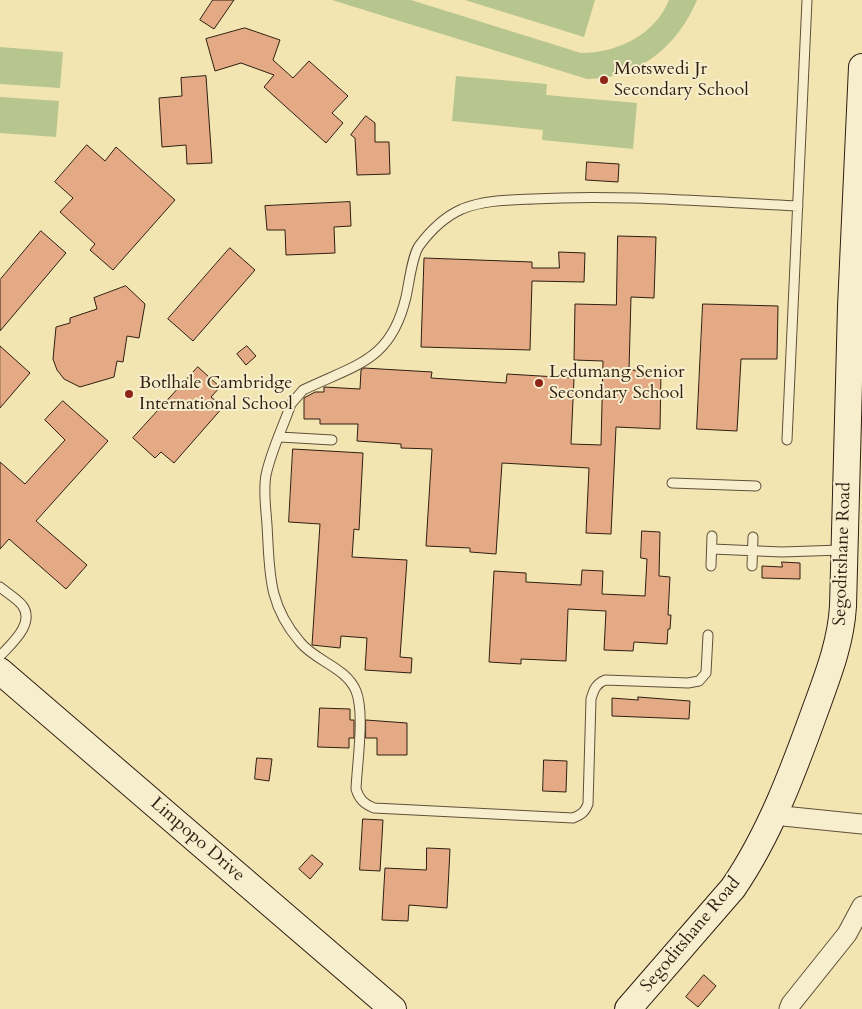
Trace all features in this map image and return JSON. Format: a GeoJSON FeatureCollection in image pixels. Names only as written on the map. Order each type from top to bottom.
{"type":"FeatureCollection","features":[{"type":"Feature","properties":{"kind":"street","name":"Segoditshane Road"},"geometry":{"type":"LineString","coordinates":[[628,1009],[733,888],[744,871],[773,815],[807,732],[839,637],[843,606],[843,550],[856,308],[862,68]]}},
{"type":"Feature","properties":{"kind":"street","name":"Limpopo Drive"},"geometry":{"type":"LineString","coordinates":[[0,671],[393,1009]]}},
{"type":"Feature","properties":{"kind":"street"},"geometry":{"type":"LineString","coordinates":[[773,815],[862,824]]}},
{"type":"Feature","properties":{"kind":"street"},"geometry":{"type":"LineString","coordinates":[[789,1009],[847,934],[862,906]]}},
{"type":"Feature","properties":{"kind":"lane"},"geometry":{"type":"LineString","coordinates":[[787,440],[807,0]]}},
{"type":"Feature","properties":{"kind":"lane"},"geometry":{"type":"LineString","coordinates":[[708,635],[706,673],[700,682],[606,680],[599,683],[594,690],[592,699],[588,804],[583,813],[578,816],[573,818],[382,809],[366,805],[359,798],[356,789],[360,711],[356,690],[344,674],[308,652],[279,612],[270,586],[265,495],[266,476],[296,395],[373,356],[388,342],[401,321],[417,249],[435,228],[447,218],[463,209],[492,201],[570,197],[798,206]]}},
{"type":"Feature","properties":{"kind":"lane"},"geometry":{"type":"LineString","coordinates":[[280,437],[332,440]]}},
{"type":"Feature","properties":{"kind":"lane"},"geometry":{"type":"LineString","coordinates":[[672,483],[756,486]]}},
{"type":"Feature","properties":{"kind":"lane"},"geometry":{"type":"LineString","coordinates":[[711,566],[712,536]]}},
{"type":"Feature","properties":{"kind":"lane"},"geometry":{"type":"LineString","coordinates":[[752,566],[753,537]]}},
{"type":"Feature","properties":{"kind":"lane"},"geometry":{"type":"LineString","coordinates":[[712,549],[843,550]]}},
{"type":"Feature","properties":{"kind":"lane"},"geometry":{"type":"LineString","coordinates":[[0,587],[21,604],[25,618],[22,632],[0,656]]}},
{"type":"Feature","properties":{"kind":"green space"},"geometry":{"type":"Polygon","coordinates":[[[332,0],[411,0],[581,53],[608,50],[633,40],[654,23],[663,12],[669,0],[697,0],[679,32],[654,57],[623,73],[587,79],[332,0]]]}},
{"type":"Feature","properties":{"kind":"green space"},"geometry":{"type":"Polygon","coordinates":[[[465,0],[595,0],[584,37],[465,0]]]}},
{"type":"Feature","properties":{"kind":"green space"},"geometry":{"type":"Polygon","coordinates":[[[0,47],[63,52],[60,88],[0,84],[0,47]]]}},
{"type":"Feature","properties":{"kind":"green space"},"geometry":{"type":"Polygon","coordinates":[[[456,76],[547,84],[546,95],[637,103],[633,149],[542,140],[543,130],[452,121],[456,76]]]}},
{"type":"Feature","properties":{"kind":"green space"},"geometry":{"type":"Polygon","coordinates":[[[0,97],[59,101],[56,137],[0,133],[0,97]]]}},
{"type":"Feature","properties":{"kind":"building"},"geometry":{"type":"Polygon","coordinates":[[[213,0],[234,0],[214,29],[200,20],[213,0]]]}},
{"type":"Feature","properties":{"kind":"building"},"geometry":{"type":"Polygon","coordinates":[[[245,28],[280,40],[273,60],[293,78],[309,61],[348,96],[332,113],[343,123],[326,143],[264,87],[274,75],[241,63],[215,71],[206,39],[245,28]]]}},
{"type":"Feature","properties":{"kind":"building"},"geometry":{"type":"Polygon","coordinates":[[[206,76],[212,163],[187,164],[186,145],[162,147],[159,98],[182,96],[181,78],[206,76]]]}},
{"type":"Feature","properties":{"kind":"building"},"geometry":{"type":"Polygon","coordinates":[[[366,116],[375,123],[375,142],[389,142],[390,174],[357,175],[355,138],[351,135],[366,116]]]}},
{"type":"Feature","properties":{"kind":"building"},"geometry":{"type":"Polygon","coordinates":[[[87,145],[105,161],[116,147],[175,200],[113,270],[90,250],[95,244],[60,212],[73,198],[55,182],[87,145]]]}},
{"type":"Feature","properties":{"kind":"building"},"geometry":{"type":"Polygon","coordinates":[[[587,162],[619,164],[618,182],[586,180],[587,162]]]}},
{"type":"Feature","properties":{"kind":"building"},"geometry":{"type":"Polygon","coordinates":[[[350,202],[351,226],[334,227],[335,253],[286,255],[285,230],[267,230],[265,206],[350,202]]]}},
{"type":"Feature","properties":{"kind":"building"},"geometry":{"type":"Polygon","coordinates":[[[41,231],[66,253],[0,331],[0,280],[41,231]]]}},
{"type":"Feature","properties":{"kind":"building"},"geometry":{"type":"Polygon","coordinates":[[[618,236],[656,237],[654,298],[631,297],[629,370],[661,371],[660,429],[616,427],[611,534],[586,533],[589,468],[502,463],[496,554],[470,552],[470,548],[426,546],[432,449],[401,448],[401,444],[357,441],[358,424],[320,424],[320,419],[304,419],[304,398],[315,392],[324,392],[324,387],[360,389],[361,370],[364,368],[432,372],[431,378],[506,383],[507,374],[574,378],[571,444],[601,445],[603,361],[574,360],[575,304],[616,305],[618,236]]]}},
{"type":"Feature","properties":{"kind":"building"},"geometry":{"type":"Polygon","coordinates":[[[230,248],[255,270],[193,341],[168,319],[230,248]]]}},
{"type":"Feature","properties":{"kind":"building"},"geometry":{"type":"Polygon","coordinates":[[[559,252],[585,253],[584,282],[532,281],[530,350],[421,347],[424,258],[532,262],[532,268],[559,268],[559,252]]]}},
{"type":"Feature","properties":{"kind":"building"},"geometry":{"type":"Polygon","coordinates":[[[126,286],[145,304],[139,338],[127,336],[123,362],[117,361],[114,377],[80,387],[64,379],[57,370],[53,359],[56,327],[70,323],[70,318],[97,309],[94,298],[126,286]]]}},
{"type":"Feature","properties":{"kind":"building"},"geometry":{"type":"Polygon","coordinates":[[[703,304],[778,306],[777,359],[741,359],[737,431],[697,429],[703,304]]]}},
{"type":"Feature","properties":{"kind":"building"},"geometry":{"type":"Polygon","coordinates":[[[0,346],[30,373],[0,408],[0,346]]]}},
{"type":"Feature","properties":{"kind":"building"},"geometry":{"type":"Polygon","coordinates":[[[247,346],[256,356],[246,365],[237,354],[247,346]]]}},
{"type":"Feature","properties":{"kind":"building"},"geometry":{"type":"Polygon","coordinates":[[[198,367],[220,387],[211,397],[223,407],[174,463],[161,452],[155,458],[133,438],[198,367]]]}},
{"type":"Feature","properties":{"kind":"building"},"geometry":{"type":"Polygon","coordinates":[[[63,401],[108,441],[36,521],[87,565],[66,589],[9,539],[0,549],[0,462],[25,484],[65,440],[45,420],[63,401]]]}},
{"type":"Feature","properties":{"kind":"building"},"geometry":{"type":"Polygon","coordinates":[[[293,449],[363,453],[359,530],[354,529],[352,557],[407,560],[400,657],[412,658],[411,673],[365,670],[367,638],[341,636],[340,648],[312,645],[320,524],[289,522],[293,449]]]}},
{"type":"Feature","properties":{"kind":"building"},"geometry":{"type":"Polygon","coordinates":[[[642,531],[660,532],[659,576],[670,577],[668,615],[671,615],[667,644],[634,642],[633,651],[604,650],[606,611],[568,609],[566,661],[521,659],[521,664],[489,662],[494,571],[526,573],[526,582],[581,585],[582,570],[603,571],[602,594],[645,596],[647,559],[641,558],[642,531]]]}},
{"type":"Feature","properties":{"kind":"building"},"geometry":{"type":"Polygon","coordinates":[[[782,562],[800,563],[800,579],[762,578],[762,566],[782,567],[782,562]]]}},
{"type":"Feature","properties":{"kind":"building"},"geometry":{"type":"Polygon","coordinates":[[[638,697],[690,701],[689,719],[612,716],[612,698],[638,700],[638,697]]]}},
{"type":"Feature","properties":{"kind":"building"},"geometry":{"type":"Polygon","coordinates":[[[320,708],[350,709],[350,720],[354,720],[354,738],[349,738],[349,748],[318,747],[320,708]]]}},
{"type":"Feature","properties":{"kind":"building"},"geometry":{"type":"Polygon","coordinates":[[[366,720],[407,723],[407,755],[377,755],[377,738],[366,738],[366,720]]]}},
{"type":"Feature","properties":{"kind":"building"},"geometry":{"type":"Polygon","coordinates":[[[257,758],[272,759],[269,781],[255,779],[257,758]]]}},
{"type":"Feature","properties":{"kind":"building"},"geometry":{"type":"Polygon","coordinates":[[[544,760],[567,761],[566,792],[543,791],[544,760]]]}},
{"type":"Feature","properties":{"kind":"building"},"geometry":{"type":"Polygon","coordinates":[[[363,819],[383,820],[380,871],[360,870],[363,819]]]}},
{"type":"Feature","properties":{"kind":"building"},"geometry":{"type":"Polygon","coordinates":[[[427,848],[450,849],[447,908],[409,905],[408,921],[382,920],[385,868],[426,870],[427,848]]]}},
{"type":"Feature","properties":{"kind":"building"},"geometry":{"type":"Polygon","coordinates":[[[312,855],[323,864],[310,879],[299,869],[312,855]]]}},
{"type":"Feature","properties":{"kind":"building"},"geometry":{"type":"Polygon","coordinates":[[[704,975],[716,986],[698,1007],[686,997],[704,975]]]}},
{"type":"Feature","properties":{"kind":"place","name":"Motswedi Jr Secondary School"},"geometry":{"type":"Point","coordinates":[604,80]}},
{"type":"Feature","properties":{"kind":"place","name":"Ledumang Senior Secondary School"},"geometry":{"type":"Point","coordinates":[539,383]}},
{"type":"Feature","properties":{"kind":"place","name":"Botlhale Cambridge International School"},"geometry":{"type":"Point","coordinates":[129,394]}}]}
